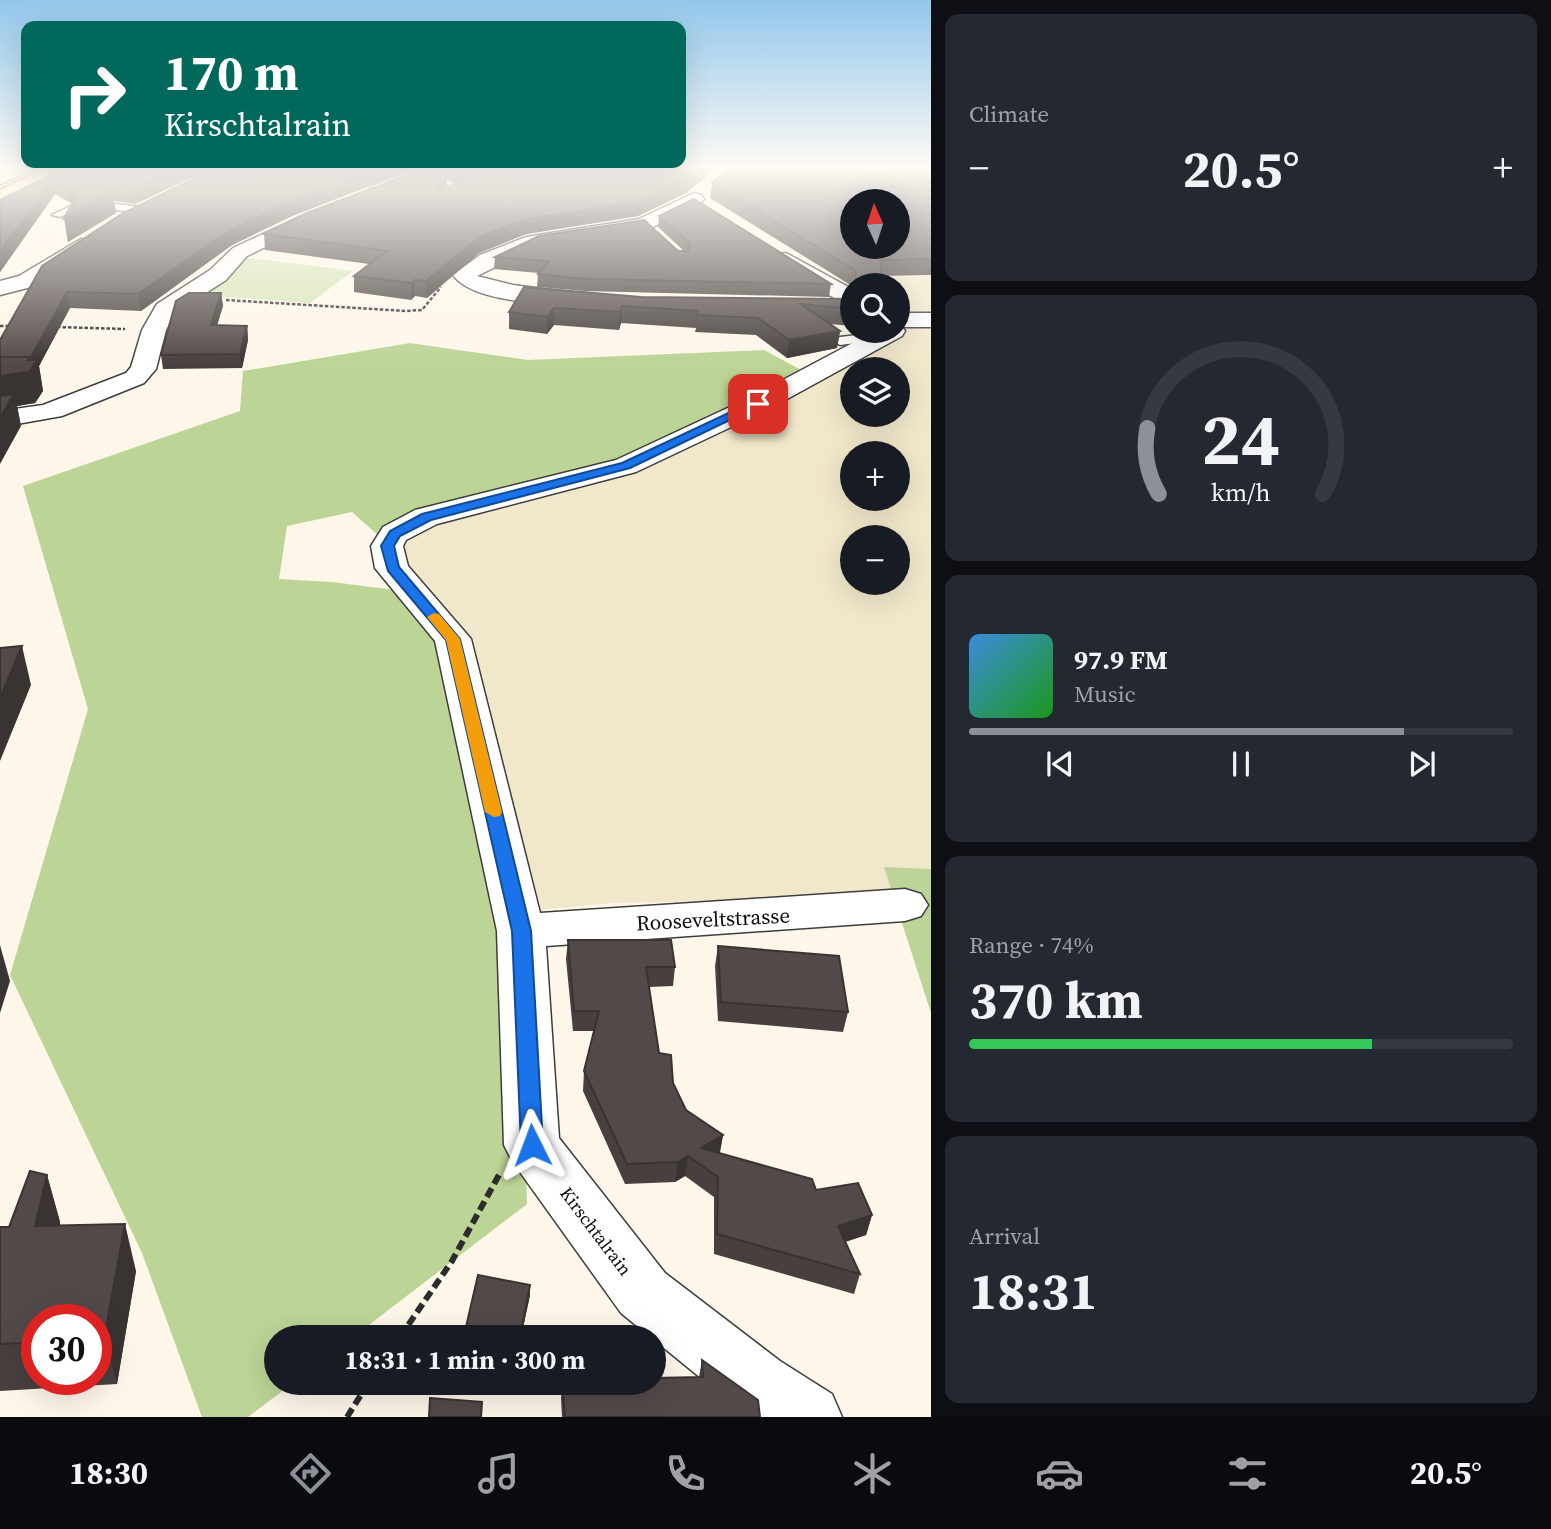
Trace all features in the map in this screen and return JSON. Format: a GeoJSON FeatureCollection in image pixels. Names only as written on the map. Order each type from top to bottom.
{"type":"FeatureCollection","features":[{"type":"Feature","properties":{"kind":"street"},"geometry":{"type":"LineString","coordinates":[[0,288],[27,281],[101,232]]}},
{"type":"Feature","properties":{"kind":"street"},"geometry":{"type":"LineString","coordinates":[[0,419],[57,409],[135,378],[143,369],[154,330],[165,309],[218,275],[240,252],[282,232]]}},
{"type":"Feature","properties":{"kind":"street"},"geometry":{"type":"LineString","coordinates":[[592,301],[500,290],[470,283],[464,275],[488,260],[533,241],[612,232]]}},
{"type":"Feature","properties":{"kind":"street"},"geometry":{"type":"LineString","coordinates":[[765,246],[840,292]]}},
{"type":"Feature","properties":{"kind":"street"},"geometry":{"type":"LineString","coordinates":[[824,307],[840,307]]}},
{"type":"Feature","properties":{"kind":"street"},"geometry":{"type":"LineString","coordinates":[[910,324],[931,320]]}},
{"type":"Feature","properties":{"kind":"street"},"geometry":{"type":"LineString","coordinates":[[532,1145],[521,931],[453,639],[392,568],[387,546],[394,534],[426,517],[626,466],[758,404],[867,343]]}},
{"type":"Feature","properties":{"kind":"street","name":"Rooseveltstrasse"},"geometry":{"type":"LineString","coordinates":[[521,931],[905,905]]}},
{"type":"Feature","properties":{"kind":"street","name":"Kirschtalrain"},"geometry":{"type":"LineString","coordinates":[[532,1145],[643,1293],[757,1383],[809,1417]]}},
{"type":"Feature","properties":{"kind":"path"},"geometry":{"type":"LineString","coordinates":[[183,297],[406,312],[422,310],[443,286]]}},
{"type":"Feature","properties":{"kind":"path"},"geometry":{"type":"LineString","coordinates":[[0,326],[19,326]]}},
{"type":"Feature","properties":{"kind":"path"},"geometry":{"type":"LineString","coordinates":[[54,327],[107,329]]}},
{"type":"Feature","properties":{"kind":"path"},"geometry":{"type":"LineString","coordinates":[[408,1325],[452,1261],[497,1176],[532,1145]]}},
{"type":"Feature","properties":{"kind":"path"},"geometry":{"type":"LineString","coordinates":[[347,1417],[361,1395]]}},
{"type":"Feature","properties":{"kind":"shaded area"},"geometry":{"type":"Polygon","coordinates":[[[931,276],[931,869],[884,867],[894,898],[613,903],[518,912],[381,538],[618,465],[863,343],[910,343],[910,277],[931,276]]]}},
{"type":"Feature","properties":{"kind":"shaded area"},"geometry":{"type":"Polygon","coordinates":[[[840,278],[840,292],[819,279],[840,278]]]}},
{"type":"Feature","properties":{"kind":"green space"},"geometry":{"type":"Polygon","coordinates":[[[243,257],[353,271],[310,303],[202,295],[243,257]]]}},
{"type":"Feature","properties":{"kind":"green space"},"geometry":{"type":"Polygon","coordinates":[[[410,343],[528,360],[764,350],[805,372],[616,466],[381,538],[352,512],[287,526],[279,579],[395,590],[455,661],[518,912],[527,1204],[369,1325],[264,1325],[264,1395],[277,1395],[248,1417],[202,1417],[142,1253],[10,975],[88,709],[23,486],[240,411],[243,371],[410,343]]]}},
{"type":"Feature","properties":{"kind":"green space"},"geometry":{"type":"Polygon","coordinates":[[[884,867],[931,869],[931,1013],[884,867]]]}},
{"type":"Feature","properties":{"kind":"building"},"geometry":{"type":"Polygon","coordinates":[[[0,232],[14,232],[0,252],[0,232]]]}},
{"type":"Feature","properties":{"kind":"building"},"geometry":{"type":"Polygon","coordinates":[[[94,232],[227,232],[138,294],[67,292],[31,357],[0,357],[0,340],[42,266],[94,232]]]}},
{"type":"Feature","properties":{"kind":"building"},"geometry":{"type":"Polygon","coordinates":[[[492,232],[479,237],[426,281],[415,280],[411,283],[354,276],[387,251],[264,234],[492,232]]]}},
{"type":"Feature","properties":{"kind":"building"},"geometry":{"type":"Polygon","coordinates":[[[564,232],[657,232],[678,251],[688,251],[690,243],[678,232],[747,232],[831,284],[586,279],[538,274],[549,261],[495,257],[539,236],[564,232]]]}},
{"type":"Feature","properties":{"kind":"building"},"geometry":{"type":"Polygon","coordinates":[[[792,232],[840,232],[840,259],[910,259],[910,232],[931,232],[931,259],[882,260],[880,273],[856,273],[792,232]]]}},
{"type":"Feature","properties":{"kind":"building"},"geometry":{"type":"Polygon","coordinates":[[[524,287],[641,297],[840,299],[840,308],[801,304],[840,331],[789,340],[758,318],[697,315],[698,311],[622,306],[620,312],[554,308],[547,317],[509,312],[524,287]]]}},
{"type":"Feature","properties":{"kind":"building"},"geometry":{"type":"Polygon","coordinates":[[[189,293],[221,293],[211,325],[247,326],[240,354],[161,355],[176,301],[189,293]]]}},
{"type":"Feature","properties":{"kind":"building"},"geometry":{"type":"Polygon","coordinates":[[[0,357],[31,357],[28,360],[38,360],[29,372],[0,376],[0,357]]]}},
{"type":"Feature","properties":{"kind":"building"},"geometry":{"type":"Polygon","coordinates":[[[14,394],[0,418],[0,396],[14,394]]]}},
{"type":"Feature","properties":{"kind":"building"},"geometry":{"type":"Polygon","coordinates":[[[22,646],[0,698],[0,648],[22,646]]]}},
{"type":"Feature","properties":{"kind":"building"},"geometry":{"type":"Polygon","coordinates":[[[568,940],[671,940],[675,967],[646,967],[659,1053],[671,1055],[673,1083],[686,1110],[723,1135],[701,1148],[812,1179],[816,1190],[858,1183],[872,1215],[838,1226],[860,1274],[717,1234],[718,1177],[688,1156],[678,1162],[627,1164],[584,1071],[599,1011],[574,1011],[568,940]]]}},
{"type":"Feature","properties":{"kind":"building"},"geometry":{"type":"Polygon","coordinates":[[[718,946],[839,956],[848,1012],[721,1002],[718,946]]]}},
{"type":"Feature","properties":{"kind":"building"},"geometry":{"type":"Polygon","coordinates":[[[30,1171],[47,1175],[35,1226],[125,1224],[110,1304],[21,1304],[21,1343],[0,1344],[0,1227],[9,1227],[30,1171]]]}},
{"type":"Feature","properties":{"kind":"building"},"geometry":{"type":"Polygon","coordinates":[[[478,1275],[530,1285],[522,1325],[466,1325],[478,1275]]]}},
{"type":"Feature","properties":{"kind":"building"},"geometry":{"type":"Polygon","coordinates":[[[702,1360],[758,1400],[760,1417],[565,1417],[563,1395],[666,1395],[666,1378],[703,1377],[702,1360]]]}},
{"type":"Feature","properties":{"kind":"building"},"geometry":{"type":"Polygon","coordinates":[[[430,1398],[482,1402],[481,1417],[429,1417],[430,1398]]]}},
{"type":"Feature","properties":{"kind":"slow traffic"},"geometry":{"type":"LineString","coordinates":[[434,617],[453,639],[494,812]]}},
{"type":"Feature","properties":{"kind":"route"},"geometry":{"type":"LineString","coordinates":[[532,1145],[521,931],[453,639],[392,568],[387,546],[394,534],[426,517],[626,466],[758,404]]}}]}
